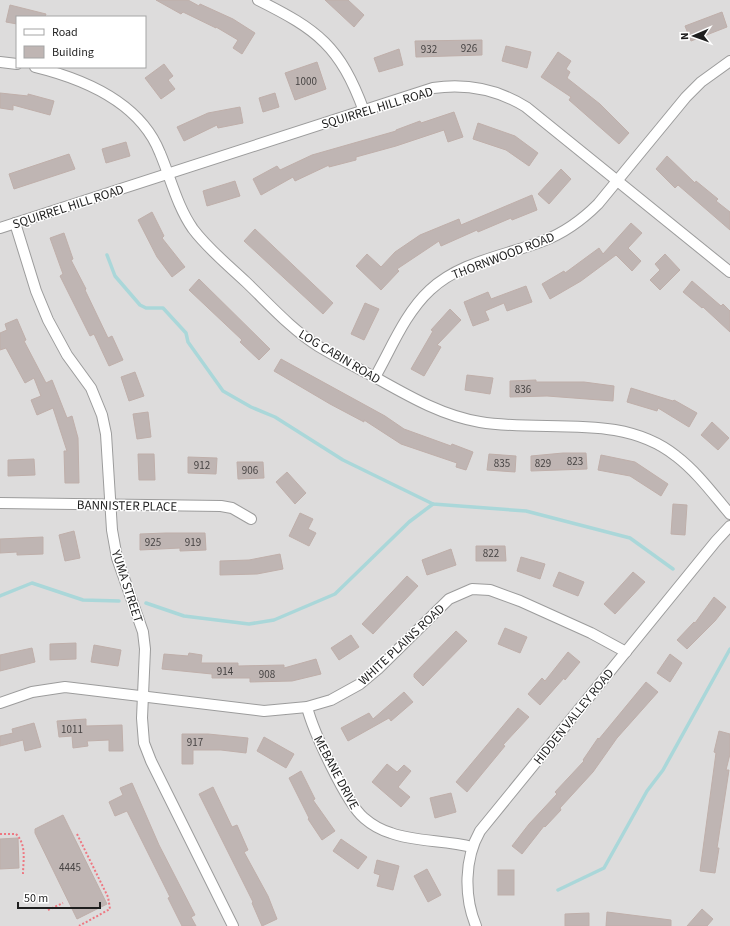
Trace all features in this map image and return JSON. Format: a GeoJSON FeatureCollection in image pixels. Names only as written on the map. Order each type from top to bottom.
{"type":"FeatureCollection","features":[{"type":"Feature","properties":{"kind":"street"},"geometry":{"type":"LineString","coordinates":[[258,0],[290,16],[310,29],[325,42],[338,57],[349,74],[364,111]]}},
{"type":"Feature","properties":{"kind":"street","name":"THORNWOOD ROAD"},"geometry":{"type":"LineString","coordinates":[[375,378],[420,300],[430,290],[449,276],[470,265],[543,241],[563,232],[582,220],[598,204],[686,97],[701,82],[730,61]]}},
{"type":"Feature","properties":{"kind":"street"},"geometry":{"type":"LineString","coordinates":[[0,62],[16,64]]}},
{"type":"Feature","properties":{"kind":"street","name":"LOG CABIN ROAD"},"geometry":{"type":"LineString","coordinates":[[37,68],[79,81],[102,92],[126,107],[144,125],[155,141],[182,211],[194,230],[208,247],[304,336],[375,378],[438,410],[480,422],[599,428],[638,436],[658,444],[676,455],[692,469],[730,514]]}},
{"type":"Feature","properties":{"kind":"street","name":"SQUIRREL HILL ROAD"},"geometry":{"type":"LineString","coordinates":[[0,228],[364,111],[443,87],[464,86],[494,91],[511,98],[526,107],[730,272]]}},
{"type":"Feature","properties":{"kind":"street","name":"YUMA STREET"},"geometry":{"type":"LineString","coordinates":[[15,223],[36,291],[48,320],[67,355],[91,388],[102,415],[106,434],[112,530],[117,558],[143,632],[145,649],[142,718],[144,743],[151,761],[232,926]]}},
{"type":"Feature","properties":{"kind":"street","name":"BANNISTER PLACE"},"geometry":{"type":"LineString","coordinates":[[0,503],[220,506],[232,508],[251,519]]}},
{"type":"Feature","properties":{"kind":"street","name":"HIDDEN VALLEY ROAD"},"geometry":{"type":"LineString","coordinates":[[476,926],[469,904],[468,883],[472,847],[480,831],[716,541],[730,526]]}},
{"type":"Feature","properties":{"kind":"street","name":"WHITE PLAINS ROAD"},"geometry":{"type":"LineString","coordinates":[[0,703],[32,692],[65,687],[264,711],[307,707],[331,700],[360,684],[378,669],[449,599],[472,589],[490,590],[520,601],[591,633],[626,652]]}},
{"type":"Feature","properties":{"kind":"street","name":"MEBANE DRIVE"},"geometry":{"type":"LineString","coordinates":[[307,707],[315,730],[349,800],[363,818],[376,827],[391,834],[457,843],[472,847]]}},
{"type":"Feature","properties":{"kind":"path"},"geometry":{"type":"LineString","coordinates":[[0,834],[16,834],[21,840],[23,848],[22,875]]}},
{"type":"Feature","properties":{"kind":"path"},"geometry":{"type":"LineString","coordinates":[[77,834],[108,897],[110,909],[80,926]]}},
{"type":"Feature","properties":{"kind":"path"},"geometry":{"type":"LineString","coordinates":[[48,910],[63,903]]}},
{"type":"Feature","properties":{"kind":"shaded area"},"geometry":{"type":"Polygon","coordinates":[[[0,0],[730,0],[730,926],[0,926],[0,0]]]}},
{"type":"Feature","properties":{"kind":"building"},"geometry":{"type":"Polygon","coordinates":[[[156,0],[188,0],[199,6],[200,4],[233,19],[255,33],[242,54],[233,48],[238,40],[216,27],[183,12],[181,14],[156,0]]]}},
{"type":"Feature","properties":{"kind":"building"},"geometry":{"type":"Polygon","coordinates":[[[325,0],[348,0],[364,15],[354,27],[325,0]]]}},
{"type":"Feature","properties":{"kind":"building"},"geometry":{"type":"Polygon","coordinates":[[[10,5],[46,14],[45,16],[16,16],[16,24],[6,22],[10,5]]]}},
{"type":"Feature","properties":{"kind":"building"},"geometry":{"type":"Polygon","coordinates":[[[722,12],[727,27],[691,41],[685,26],[722,12]]]}},
{"type":"Feature","properties":{"kind":"building"},"geometry":{"type":"Polygon","coordinates":[[[482,40],[482,55],[416,57],[415,41],[482,40]]]}},
{"type":"Feature","properties":{"kind":"building"},"geometry":{"type":"Polygon","coordinates":[[[506,46],[531,52],[527,68],[502,61],[506,46]]]}},
{"type":"Feature","properties":{"kind":"building"},"geometry":{"type":"Polygon","coordinates":[[[399,49],[403,65],[379,72],[374,58],[399,49]]]}},
{"type":"Feature","properties":{"kind":"building"},"geometry":{"type":"Polygon","coordinates":[[[558,52],[571,61],[566,69],[570,72],[567,78],[600,104],[629,133],[619,144],[569,100],[571,97],[541,77],[558,52]]]}},
{"type":"Feature","properties":{"kind":"building"},"geometry":{"type":"Polygon","coordinates":[[[317,62],[326,89],[295,100],[285,73],[317,62]]]}},
{"type":"Feature","properties":{"kind":"building"},"geometry":{"type":"Polygon","coordinates":[[[164,64],[173,76],[168,80],[175,89],[161,99],[145,78],[164,64]]]}},
{"type":"Feature","properties":{"kind":"building"},"geometry":{"type":"Polygon","coordinates":[[[0,93],[28,96],[28,94],[54,101],[50,115],[13,105],[13,110],[0,108],[0,93]]]}},
{"type":"Feature","properties":{"kind":"building"},"geometry":{"type":"Polygon","coordinates":[[[275,93],[279,107],[263,112],[259,98],[275,93]]]}},
{"type":"Feature","properties":{"kind":"building"},"geometry":{"type":"Polygon","coordinates":[[[240,107],[243,123],[218,128],[217,125],[184,141],[177,127],[208,113],[240,107]]]}},
{"type":"Feature","properties":{"kind":"building"},"geometry":{"type":"Polygon","coordinates":[[[454,112],[463,137],[448,142],[444,130],[396,146],[356,157],[356,160],[329,167],[329,165],[295,181],[293,177],[261,195],[253,179],[277,166],[280,170],[312,155],[396,131],[420,121],[421,123],[454,112]]]}},
{"type":"Feature","properties":{"kind":"building"},"geometry":{"type":"Polygon","coordinates":[[[478,123],[515,136],[538,153],[529,166],[506,150],[473,139],[478,123]]]}},
{"type":"Feature","properties":{"kind":"building"},"geometry":{"type":"Polygon","coordinates":[[[126,142],[130,156],[106,163],[102,149],[126,142]]]}},
{"type":"Feature","properties":{"kind":"building"},"geometry":{"type":"Polygon","coordinates":[[[69,154],[75,169],[14,189],[9,174],[69,154]]]}},
{"type":"Feature","properties":{"kind":"building"},"geometry":{"type":"Polygon","coordinates":[[[667,156],[695,183],[696,181],[718,199],[716,201],[730,212],[730,230],[678,185],[675,188],[656,169],[667,156]]]}},
{"type":"Feature","properties":{"kind":"building"},"geometry":{"type":"Polygon","coordinates":[[[561,169],[571,179],[549,204],[538,194],[561,169]]]}},
{"type":"Feature","properties":{"kind":"building"},"geometry":{"type":"Polygon","coordinates":[[[235,181],[240,196],[207,206],[203,191],[235,181]]]}},
{"type":"Feature","properties":{"kind":"building"},"geometry":{"type":"Polygon","coordinates":[[[532,195],[537,210],[512,220],[511,218],[478,232],[477,230],[441,246],[439,241],[397,269],[399,271],[381,290],[356,266],[367,254],[381,267],[395,252],[420,235],[459,219],[461,225],[532,195]]]}},
{"type":"Feature","properties":{"kind":"building"},"geometry":{"type":"Polygon","coordinates":[[[152,212],[164,236],[162,238],[185,267],[172,277],[157,257],[138,220],[152,212]]]}},
{"type":"Feature","properties":{"kind":"building"},"geometry":{"type":"Polygon","coordinates":[[[631,223],[642,233],[628,248],[641,261],[632,271],[616,255],[581,281],[550,299],[542,284],[564,271],[565,273],[599,248],[603,254],[631,223]]]}},
{"type":"Feature","properties":{"kind":"building"},"geometry":{"type":"Polygon","coordinates":[[[255,229],[333,303],[323,314],[244,241],[255,229]]]}},
{"type":"Feature","properties":{"kind":"building"},"geometry":{"type":"Polygon","coordinates":[[[64,233],[73,259],[71,260],[108,338],[112,336],[123,360],[109,366],[94,334],[90,336],[60,276],[63,274],[50,238],[64,233]]]}},
{"type":"Feature","properties":{"kind":"building"},"geometry":{"type":"Polygon","coordinates":[[[665,254],[680,270],[660,290],[650,280],[660,270],[655,264],[665,254]]]}},
{"type":"Feature","properties":{"kind":"building"},"geometry":{"type":"Polygon","coordinates":[[[199,279],[270,349],[259,360],[240,342],[242,340],[189,290],[199,279]]]}},
{"type":"Feature","properties":{"kind":"building"},"geometry":{"type":"Polygon","coordinates":[[[692,281],[721,306],[723,304],[730,311],[730,332],[703,307],[702,308],[683,292],[692,281]]]}},
{"type":"Feature","properties":{"kind":"building"},"geometry":{"type":"Polygon","coordinates":[[[526,286],[532,302],[507,311],[504,303],[485,311],[489,320],[473,326],[464,302],[488,292],[491,299],[526,286]]]}},
{"type":"Feature","properties":{"kind":"building"},"geometry":{"type":"Polygon","coordinates":[[[365,303],[379,309],[364,340],[351,334],[365,303]]]}},
{"type":"Feature","properties":{"kind":"building"},"geometry":{"type":"Polygon","coordinates":[[[450,309],[461,320],[437,345],[441,347],[424,376],[411,369],[433,331],[431,330],[450,309]]]}},
{"type":"Feature","properties":{"kind":"building"},"geometry":{"type":"Polygon","coordinates":[[[17,319],[26,340],[24,341],[46,383],[52,380],[67,418],[72,416],[78,438],[79,483],[65,483],[64,451],[67,451],[53,408],[37,415],[31,400],[41,396],[34,378],[25,383],[6,348],[0,350],[0,333],[7,330],[5,324],[17,319]]]}},
{"type":"Feature","properties":{"kind":"building"},"geometry":{"type":"Polygon","coordinates":[[[281,359],[385,416],[404,429],[451,446],[452,444],[473,452],[466,470],[456,467],[457,463],[401,444],[364,420],[364,422],[330,404],[274,371],[281,359]]]}},
{"type":"Feature","properties":{"kind":"building"},"geometry":{"type":"Polygon","coordinates":[[[135,372],[144,396],[129,401],[121,377],[135,372]]]}},
{"type":"Feature","properties":{"kind":"building"},"geometry":{"type":"Polygon","coordinates":[[[467,375],[493,378],[490,394],[465,390],[467,375]]]}},
{"type":"Feature","properties":{"kind":"building"},"geometry":{"type":"Polygon","coordinates":[[[536,380],[536,382],[584,382],[614,386],[613,401],[547,396],[510,397],[510,381],[536,380]]]}},
{"type":"Feature","properties":{"kind":"building"},"geometry":{"type":"Polygon","coordinates":[[[631,388],[673,401],[674,400],[697,413],[689,427],[658,408],[657,411],[627,402],[631,388]]]}},
{"type":"Feature","properties":{"kind":"building"},"geometry":{"type":"Polygon","coordinates":[[[148,412],[151,437],[137,439],[133,414],[148,412]]]}},
{"type":"Feature","properties":{"kind":"building"},"geometry":{"type":"Polygon","coordinates":[[[712,422],[729,438],[718,450],[701,435],[712,422]]]}},
{"type":"Feature","properties":{"kind":"building"},"geometry":{"type":"Polygon","coordinates":[[[563,453],[586,453],[587,469],[531,471],[531,456],[563,453]]]}},
{"type":"Feature","properties":{"kind":"building"},"geometry":{"type":"Polygon","coordinates":[[[138,454],[154,454],[155,480],[139,480],[138,454]]]}},
{"type":"Feature","properties":{"kind":"building"},"geometry":{"type":"Polygon","coordinates":[[[489,454],[516,456],[515,472],[487,470],[489,454]]]}},
{"type":"Feature","properties":{"kind":"building"},"geometry":{"type":"Polygon","coordinates":[[[601,455],[635,462],[668,484],[661,496],[630,476],[598,470],[601,455]]]}},
{"type":"Feature","properties":{"kind":"building"},"geometry":{"type":"Polygon","coordinates":[[[188,457],[217,458],[216,474],[188,473],[188,457]]]}},
{"type":"Feature","properties":{"kind":"building"},"geometry":{"type":"Polygon","coordinates":[[[34,459],[35,475],[8,476],[8,460],[34,459]]]}},
{"type":"Feature","properties":{"kind":"building"},"geometry":{"type":"Polygon","coordinates":[[[237,462],[263,462],[264,478],[238,479],[237,462]]]}},
{"type":"Feature","properties":{"kind":"building"},"geometry":{"type":"Polygon","coordinates":[[[287,472],[306,493],[295,504],[276,482],[287,472]]]}},
{"type":"Feature","properties":{"kind":"building"},"geometry":{"type":"Polygon","coordinates":[[[673,504],[687,505],[685,535],[671,534],[673,504]]]}},
{"type":"Feature","properties":{"kind":"building"},"geometry":{"type":"Polygon","coordinates":[[[300,513],[313,519],[308,529],[316,533],[309,546],[289,536],[300,513]]]}},
{"type":"Feature","properties":{"kind":"building"},"geometry":{"type":"Polygon","coordinates":[[[74,531],[80,558],[65,561],[59,535],[74,531]]]}},
{"type":"Feature","properties":{"kind":"building"},"geometry":{"type":"Polygon","coordinates":[[[205,533],[206,550],[180,551],[180,548],[140,550],[140,534],[205,533]]]}},
{"type":"Feature","properties":{"kind":"building"},"geometry":{"type":"Polygon","coordinates":[[[43,537],[43,554],[17,555],[17,552],[0,553],[0,539],[43,537]]]}},
{"type":"Feature","properties":{"kind":"building"},"geometry":{"type":"Polygon","coordinates":[[[476,546],[505,546],[506,561],[476,561],[476,546]]]}},
{"type":"Feature","properties":{"kind":"building"},"geometry":{"type":"Polygon","coordinates":[[[451,549],[456,565],[427,575],[422,560],[451,549]]]}},
{"type":"Feature","properties":{"kind":"building"},"geometry":{"type":"Polygon","coordinates":[[[280,554],[283,569],[257,574],[220,575],[220,561],[249,560],[280,554]]]}},
{"type":"Feature","properties":{"kind":"building"},"geometry":{"type":"Polygon","coordinates":[[[521,557],[545,564],[540,579],[517,571],[521,557]]]}},
{"type":"Feature","properties":{"kind":"building"},"geometry":{"type":"Polygon","coordinates":[[[559,572],[584,582],[578,596],[553,586],[559,572]]]}},
{"type":"Feature","properties":{"kind":"building"},"geometry":{"type":"Polygon","coordinates":[[[633,572],[645,582],[615,614],[604,604],[633,572]]]}},
{"type":"Feature","properties":{"kind":"building"},"geometry":{"type":"Polygon","coordinates":[[[407,576],[418,586],[373,634],[362,624],[407,576]]]}},
{"type":"Feature","properties":{"kind":"building"},"geometry":{"type":"Polygon","coordinates":[[[714,597],[726,607],[715,621],[687,649],[677,640],[694,622],[695,623],[714,597]]]}},
{"type":"Feature","properties":{"kind":"building"},"geometry":{"type":"Polygon","coordinates":[[[505,628],[527,637],[520,653],[498,644],[505,628]]]}},
{"type":"Feature","properties":{"kind":"building"},"geometry":{"type":"Polygon","coordinates":[[[456,631],[467,641],[423,686],[414,677],[414,674],[456,631]]]}},
{"type":"Feature","properties":{"kind":"building"},"geometry":{"type":"Polygon","coordinates":[[[351,635],[359,647],[339,660],[331,648],[351,635]]]}},
{"type":"Feature","properties":{"kind":"building"},"geometry":{"type":"Polygon","coordinates":[[[76,643],[76,659],[50,660],[50,644],[76,643]]]}},
{"type":"Feature","properties":{"kind":"building"},"geometry":{"type":"Polygon","coordinates":[[[94,645],[121,650],[118,666],[91,662],[94,645]]]}},
{"type":"Feature","properties":{"kind":"building"},"geometry":{"type":"Polygon","coordinates":[[[32,648],[35,662],[0,671],[0,655],[32,648]]]}},
{"type":"Feature","properties":{"kind":"building"},"geometry":{"type":"Polygon","coordinates":[[[568,652],[580,662],[565,680],[564,678],[540,705],[528,694],[542,678],[545,681],[568,652]]]}},
{"type":"Feature","properties":{"kind":"building"},"geometry":{"type":"Polygon","coordinates":[[[189,653],[202,655],[201,663],[238,663],[238,666],[284,665],[284,668],[316,659],[321,674],[292,681],[250,682],[250,678],[212,678],[212,674],[162,669],[164,654],[188,656],[189,653]]]}},
{"type":"Feature","properties":{"kind":"building"},"geometry":{"type":"Polygon","coordinates":[[[670,654],[682,663],[670,682],[657,673],[670,654]]]}},
{"type":"Feature","properties":{"kind":"building"},"geometry":{"type":"Polygon","coordinates":[[[646,682],[658,692],[617,738],[593,772],[560,808],[561,810],[545,827],[544,826],[522,854],[512,846],[529,824],[557,794],[555,792],[584,761],[583,760],[598,738],[599,739],[646,682]]]}},
{"type":"Feature","properties":{"kind":"building"},"geometry":{"type":"Polygon","coordinates":[[[404,692],[413,702],[391,721],[389,718],[348,741],[341,728],[369,713],[373,719],[404,692]]]}},
{"type":"Feature","properties":{"kind":"building"},"geometry":{"type":"Polygon","coordinates":[[[518,708],[529,717],[503,745],[505,746],[467,792],[456,782],[518,708]]]}},
{"type":"Feature","properties":{"kind":"building"},"geometry":{"type":"Polygon","coordinates":[[[86,719],[86,726],[122,725],[123,751],[109,751],[109,740],[87,741],[88,746],[73,748],[72,736],[59,737],[57,721],[86,719]]]}},
{"type":"Feature","properties":{"kind":"building"},"geometry":{"type":"Polygon","coordinates":[[[34,723],[41,747],[25,751],[23,740],[0,746],[0,736],[13,733],[12,729],[34,723]]]}},
{"type":"Feature","properties":{"kind":"building"},"geometry":{"type":"Polygon","coordinates":[[[719,731],[730,734],[730,754],[726,770],[729,770],[717,848],[719,848],[715,873],[700,871],[716,753],[714,752],[719,731]]]}},
{"type":"Feature","properties":{"kind":"building"},"geometry":{"type":"Polygon","coordinates":[[[182,734],[208,734],[248,738],[246,753],[221,750],[193,750],[193,764],[182,764],[182,734]]]}},
{"type":"Feature","properties":{"kind":"building"},"geometry":{"type":"Polygon","coordinates":[[[264,737],[294,754],[286,768],[257,751],[264,737]]]}},
{"type":"Feature","properties":{"kind":"building"},"geometry":{"type":"Polygon","coordinates":[[[387,764],[397,772],[404,765],[411,771],[398,787],[410,797],[401,807],[372,782],[387,764]]]}},
{"type":"Feature","properties":{"kind":"building"},"geometry":{"type":"Polygon","coordinates":[[[301,771],[315,799],[313,800],[335,831],[322,840],[308,819],[309,818],[289,778],[301,771]]]}},
{"type":"Feature","properties":{"kind":"building"},"geometry":{"type":"Polygon","coordinates":[[[132,783],[159,845],[195,915],[191,917],[196,926],[182,926],[168,898],[170,897],[127,811],[115,816],[109,802],[123,795],[120,788],[132,783]]]}},
{"type":"Feature","properties":{"kind":"building"},"geometry":{"type":"Polygon","coordinates":[[[213,787],[232,827],[237,825],[248,850],[244,852],[268,896],[277,919],[262,926],[252,903],[253,902],[199,794],[213,787]]]}},
{"type":"Feature","properties":{"kind":"building"},"geometry":{"type":"Polygon","coordinates":[[[451,793],[456,812],[435,818],[430,798],[451,793]]]}},
{"type":"Feature","properties":{"kind":"building"},"geometry":{"type":"Polygon","coordinates":[[[63,815],[107,904],[77,919],[35,833],[35,829],[63,815]]]}},
{"type":"Feature","properties":{"kind":"building"},"geometry":{"type":"Polygon","coordinates":[[[18,838],[19,868],[0,869],[0,839],[18,838]]]}},
{"type":"Feature","properties":{"kind":"building"},"geometry":{"type":"Polygon","coordinates":[[[341,839],[367,857],[358,869],[333,851],[341,839]]]}},
{"type":"Feature","properties":{"kind":"building"},"geometry":{"type":"Polygon","coordinates":[[[377,860],[399,866],[393,890],[377,886],[380,875],[374,873],[377,860]]]}},
{"type":"Feature","properties":{"kind":"building"},"geometry":{"type":"Polygon","coordinates":[[[427,869],[441,895],[428,902],[414,876],[427,869]]]}},
{"type":"Feature","properties":{"kind":"building"},"geometry":{"type":"Polygon","coordinates":[[[498,870],[514,870],[514,895],[498,895],[498,870]]]}},
{"type":"Feature","properties":{"kind":"building"},"geometry":{"type":"Polygon","coordinates":[[[702,909],[713,919],[707,926],[687,926],[702,909]]]}},
{"type":"Feature","properties":{"kind":"building"},"geometry":{"type":"Polygon","coordinates":[[[607,912],[671,920],[671,926],[606,926],[607,912]]]}},
{"type":"Feature","properties":{"kind":"building"},"geometry":{"type":"Polygon","coordinates":[[[589,913],[589,926],[565,926],[565,914],[589,913]]]}},
{"type":"Feature","properties":{"kind":"waterway"},"geometry":{"type":"LineString","coordinates":[[107,255],[115,276],[140,305],[146,308],[163,308],[186,333],[188,342],[223,391],[251,407],[275,417],[343,460],[433,504],[526,511],[630,538],[673,569]]}},
{"type":"Feature","properties":{"kind":"waterway"},"geometry":{"type":"LineString","coordinates":[[146,603],[184,616],[249,624],[274,620],[335,594],[409,522],[433,504]]}},
{"type":"Feature","properties":{"kind":"waterway"},"geometry":{"type":"LineString","coordinates":[[0,596],[32,583],[83,600],[119,601]]}},
{"type":"Feature","properties":{"kind":"waterway"},"geometry":{"type":"LineString","coordinates":[[558,890],[604,868],[647,791],[663,770],[730,649]]}}]}
